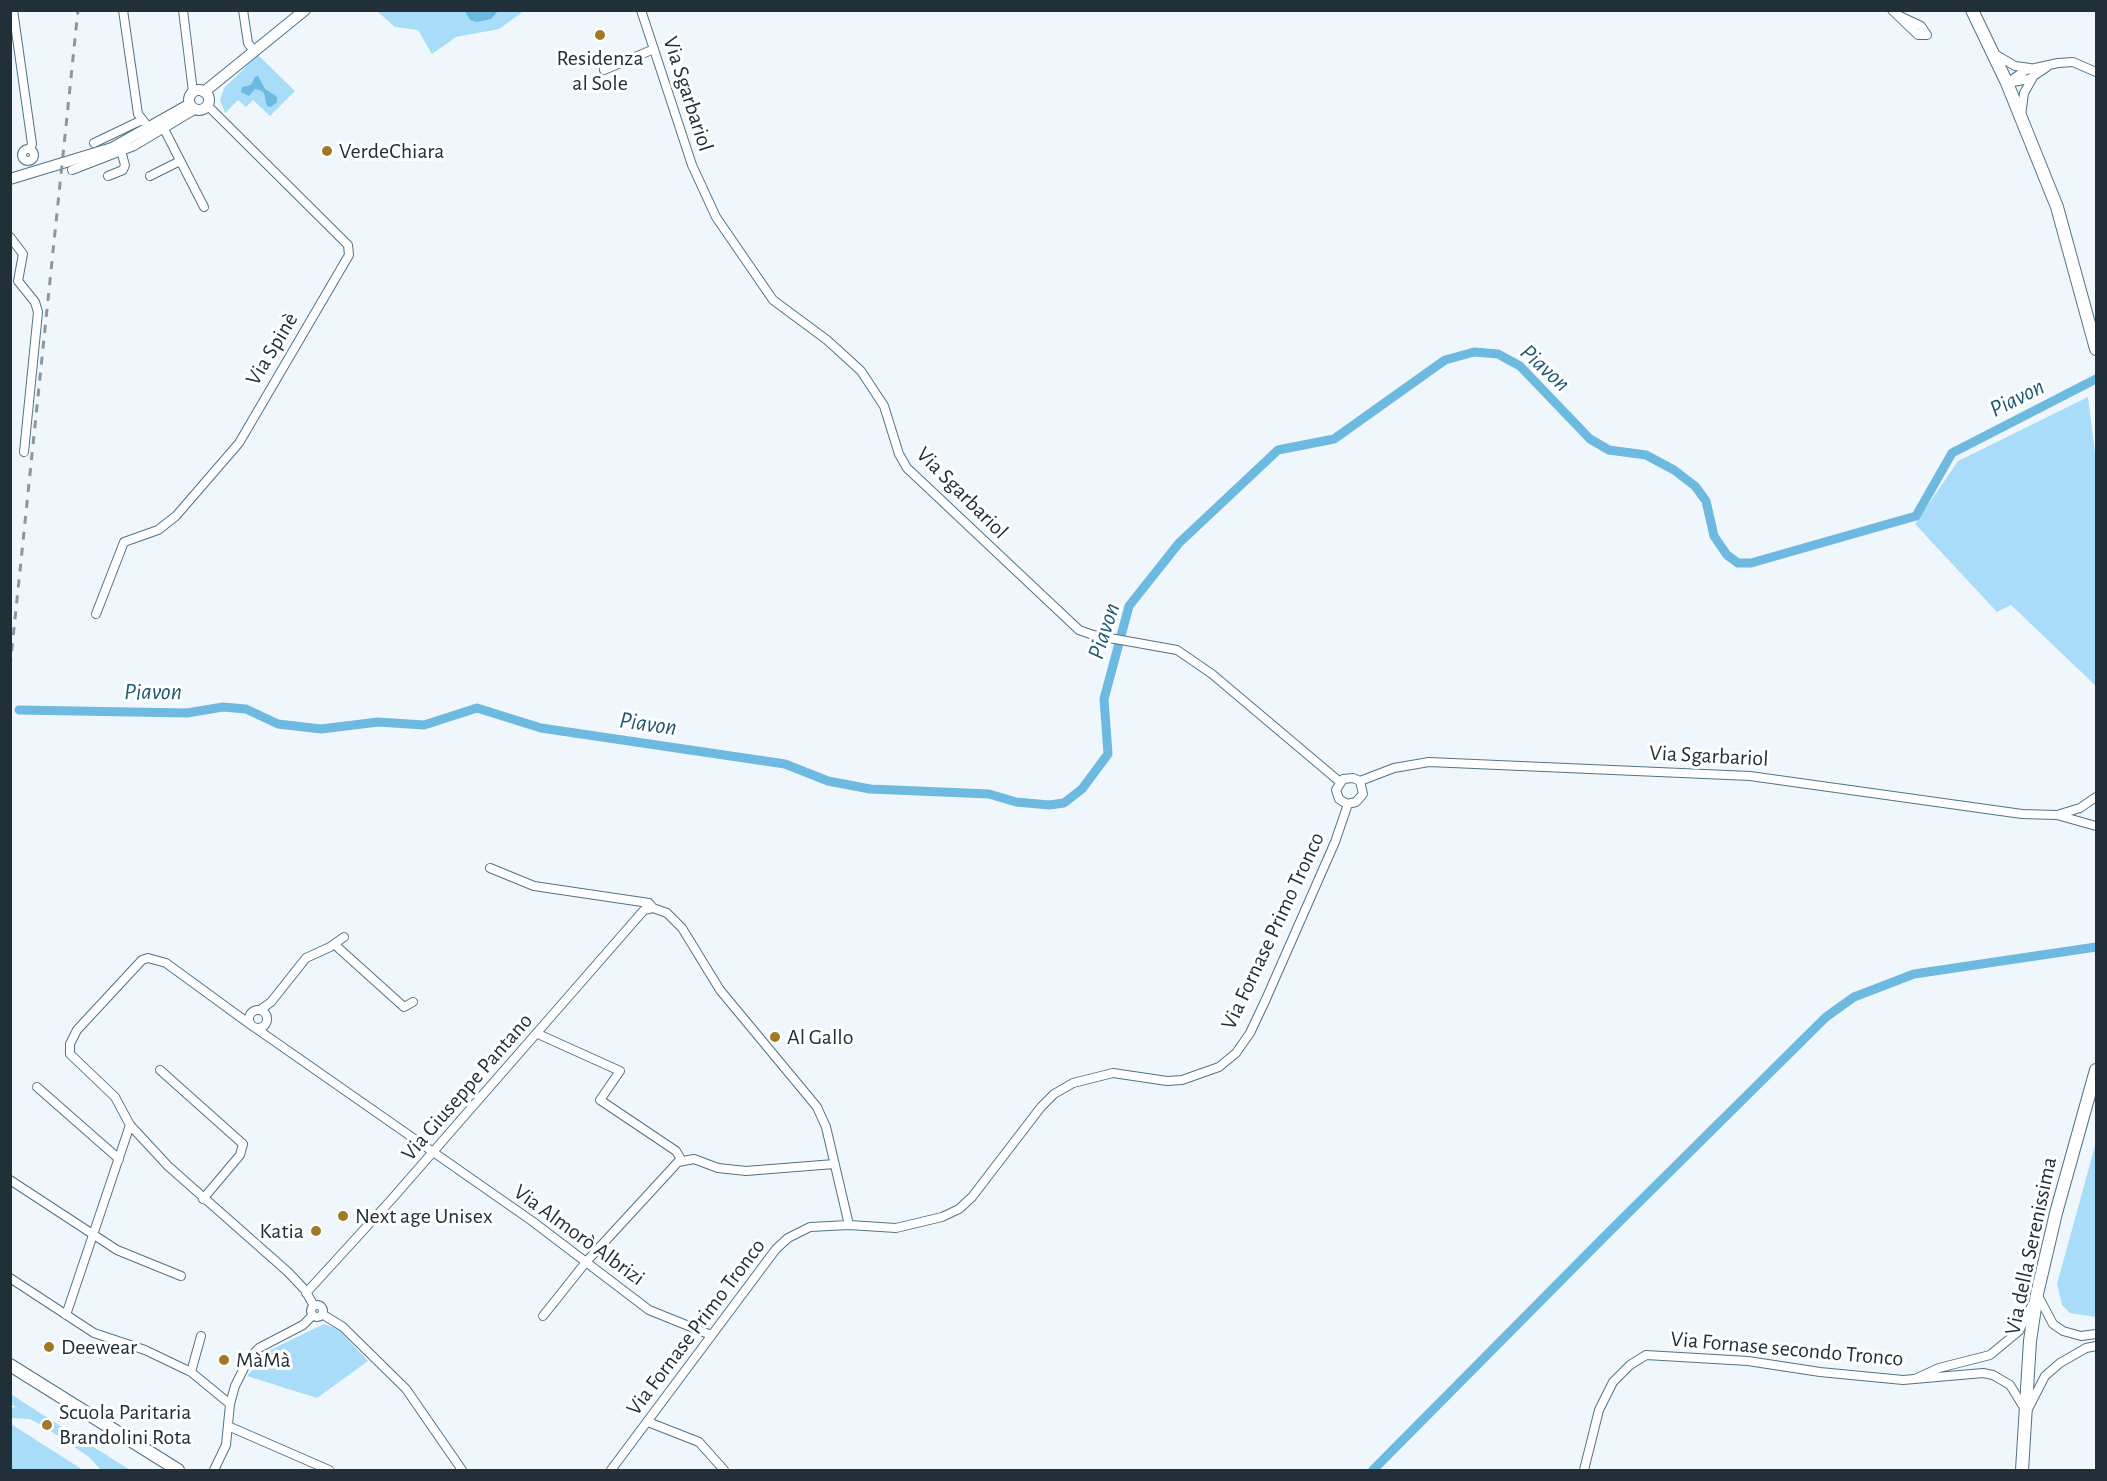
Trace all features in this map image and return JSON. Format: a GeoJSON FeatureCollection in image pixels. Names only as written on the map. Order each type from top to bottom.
{"type":"FeatureCollection","features":[{"type":"Feature","properties":{"kind":"main road"},"geometry":{"type":"LineString","coordinates":[[1972,10],[2007,83],[2057,207],[2097,349]]}},
{"type":"Feature","properties":{"kind":"main road","name":"Via della Serenissima"},"geometry":{"type":"LineString","coordinates":[[2022,1470],[2030,1341],[2037,1294],[2056,1213],[2097,1070]]}},
{"type":"Feature","properties":{"kind":"main road"},"geometry":{"type":"LineString","coordinates":[[10,1365],[178,1470]]}},
{"type":"Feature","properties":{"kind":"street"},"geometry":{"type":"LineString","coordinates":[[13,10],[32,144],[30,149]]}},
{"type":"Feature","properties":{"kind":"street"},"geometry":{"type":"LineString","coordinates":[[123,10],[138,114],[150,129]]}},
{"type":"Feature","properties":{"kind":"street"},"geometry":{"type":"LineString","coordinates":[[72,170],[121,151],[164,129],[208,99],[199,92],[183,10]]}},
{"type":"Feature","properties":{"kind":"street"},"geometry":{"type":"LineString","coordinates":[[243,10],[248,43],[254,51]]}},
{"type":"Feature","properties":{"kind":"street"},"geometry":{"type":"LineString","coordinates":[[198,106],[190,96],[199,92],[254,51],[305,10]]}},
{"type":"Feature","properties":{"kind":"street","name":"Via Sgarbariol"},"geometry":{"type":"LineString","coordinates":[[641,10],[692,165],[706,198],[759,283],[774,300],[827,340],[861,371],[884,406],[899,454],[907,468],[1069,622],[1093,635],[1167,646],[1192,659],[1340,782],[1349,777],[1360,781],[1394,768],[1429,762],[1494,762],[1750,776],[2022,814],[2057,815],[2097,826]]}},
{"type":"Feature","properties":{"kind":"street"},"geometry":{"type":"LineString","coordinates":[[604,70],[654,49]]}},
{"type":"Feature","properties":{"kind":"street"},"geometry":{"type":"LineString","coordinates":[[1992,53],[2015,66],[2032,72]]}},
{"type":"Feature","properties":{"kind":"street"},"geometry":{"type":"LineString","coordinates":[[2007,83],[2024,81],[2032,72],[2050,65],[2073,62],[2097,72]]}},
{"type":"Feature","properties":{"kind":"street"},"geometry":{"type":"LineString","coordinates":[[2021,116],[2024,93],[2032,72]]}},
{"type":"Feature","properties":{"kind":"street"},"geometry":{"type":"LineString","coordinates":[[10,179],[112,148],[198,106]]}},
{"type":"Feature","properties":{"kind":"street","name":"Via Spinè"},"geometry":{"type":"LineString","coordinates":[[96,614],[124,542],[158,530],[176,516],[239,443],[350,255],[348,245],[198,106]]}},
{"type":"Feature","properties":{"kind":"street"},"geometry":{"type":"LineString","coordinates":[[94,143],[142,120]]}},
{"type":"Feature","properties":{"kind":"street"},"geometry":{"type":"LineString","coordinates":[[164,129],[204,207]]}},
{"type":"Feature","properties":{"kind":"street"},"geometry":{"type":"LineString","coordinates":[[108,176],[123,170],[125,165],[121,151]]}},
{"type":"Feature","properties":{"kind":"street"},"geometry":{"type":"LineString","coordinates":[[150,176],[180,161]]}},
{"type":"Feature","properties":{"kind":"street"},"geometry":{"type":"LineString","coordinates":[[10,237],[23,254],[18,281],[35,302],[38,312],[24,453]]}},
{"type":"Feature","properties":{"kind":"street"},"geometry":{"type":"LineString","coordinates":[[1340,782],[1337,795],[1342,802],[1348,804],[1360,798],[1363,788],[1360,781]]}},
{"type":"Feature","properties":{"kind":"street","name":"Via Sgarbariol"},"geometry":{"type":"LineString","coordinates":[[2057,815],[2080,808],[2097,797]]}},
{"type":"Feature","properties":{"kind":"street","name":"Via Fornase Primo Tronco"},"geometry":{"type":"LineString","coordinates":[[611,1470],[776,1249],[788,1238],[810,1227],[849,1225],[896,1228],[919,1225],[959,1209],[972,1197],[1041,1107],[1054,1094],[1073,1083],[1113,1073],[1167,1081],[1182,1080],[1219,1067],[1236,1053],[1250,1033],[1266,999],[1335,842],[1348,804]]}},
{"type":"Feature","properties":{"kind":"street"},"geometry":{"type":"LineString","coordinates":[[490,868],[534,886],[645,902],[667,913],[682,928],[720,990],[809,1095],[826,1127],[849,1225]]}},
{"type":"Feature","properties":{"kind":"street","name":"Via Giuseppe Pantano"},"geometry":{"type":"LineString","coordinates":[[306,1293],[433,1153],[645,910],[653,908]]}},
{"type":"Feature","properties":{"kind":"street"},"geometry":{"type":"LineString","coordinates":[[250,1014],[252,1026],[262,1027],[264,1016],[271,1002],[306,958],[344,937]]}},
{"type":"Feature","properties":{"kind":"street"},"geometry":{"type":"LineString","coordinates":[[334,944],[404,1007],[413,1002]]}},
{"type":"Feature","properties":{"kind":"street","name":"Via Almorò Albrizi"},"geometry":{"type":"LineString","coordinates":[[130,1125],[115,1097],[72,1058],[69,1049],[78,1030],[142,960],[154,958],[166,963],[252,1026],[532,1221],[649,1310],[711,1335]]}},
{"type":"Feature","properties":{"kind":"street"},"geometry":{"type":"LineString","coordinates":[[235,1013],[264,1016]]}},
{"type":"Feature","properties":{"kind":"street"},"geometry":{"type":"LineString","coordinates":[[264,1016],[269,1035],[274,1040]]}},
{"type":"Feature","properties":{"kind":"street"},"geometry":{"type":"LineString","coordinates":[[538,1034],[620,1071],[600,1101],[676,1151],[682,1161]]}},
{"type":"Feature","properties":{"kind":"street"},"geometry":{"type":"LineString","coordinates":[[160,1070],[241,1140],[243,1150],[203,1198]]}},
{"type":"Feature","properties":{"kind":"street"},"geometry":{"type":"LineString","coordinates":[[37,1087],[119,1159]]}},
{"type":"Feature","properties":{"kind":"street"},"geometry":{"type":"LineString","coordinates":[[66,1315],[95,1235],[130,1125],[203,1198],[288,1272],[314,1306],[321,1307],[317,1315],[303,1325],[254,1352],[235,1386],[230,1404],[224,1454],[214,1470]]}},
{"type":"Feature","properties":{"kind":"street"},"geometry":{"type":"LineString","coordinates":[[543,1316],[586,1262],[674,1165],[694,1159],[718,1168],[746,1171],[834,1164]]}},
{"type":"Feature","properties":{"kind":"street"},"geometry":{"type":"LineString","coordinates":[[10,1180],[130,1256],[181,1276]]}},
{"type":"Feature","properties":{"kind":"street"},"geometry":{"type":"LineString","coordinates":[[10,1278],[94,1333],[145,1350],[191,1372],[230,1404]]}},
{"type":"Feature","properties":{"kind":"street"},"geometry":{"type":"LineString","coordinates":[[2037,1294],[2053,1324],[2063,1331],[2081,1336],[2097,1334]]}},
{"type":"Feature","properties":{"kind":"street","name":"Via Fornase secondo Tronco"},"geometry":{"type":"LineString","coordinates":[[1917,1378],[1939,1368],[1990,1354],[2019,1331],[2037,1294]]}},
{"type":"Feature","properties":{"kind":"street"},"geometry":{"type":"LineString","coordinates":[[317,1315],[343,1326],[406,1389],[462,1470]]}},
{"type":"Feature","properties":{"kind":"street"},"geometry":{"type":"LineString","coordinates":[[191,1372],[201,1336]]}},
{"type":"Feature","properties":{"kind":"street"},"geometry":{"type":"LineString","coordinates":[[2027,1413],[2045,1376],[2060,1363],[2086,1348],[2097,1346]]}},
{"type":"Feature","properties":{"kind":"street","name":"Via Fornase secondo Tronco"},"geometry":{"type":"LineString","coordinates":[[1584,1470],[1599,1410],[1613,1382],[1630,1365],[1646,1355],[1748,1360],[1820,1372],[1903,1380],[1934,1379],[1974,1372],[1993,1375],[2010,1385],[2027,1413]]}},
{"type":"Feature","properties":{"kind":"street"},"geometry":{"type":"LineString","coordinates":[[648,1422],[699,1442],[724,1470]]}},
{"type":"Feature","properties":{"kind":"street"},"geometry":{"type":"LineString","coordinates":[[228,1426],[329,1470]]}},
{"type":"Feature","properties":{"kind":"shaded area"},"geometry":{"type":"Polygon","coordinates":[[[465,10],[498,11],[491,19],[477,22],[470,20],[465,10]]]}},
{"type":"Feature","properties":{"kind":"shaded area"},"geometry":{"type":"Polygon","coordinates":[[[524,11],[499,29],[456,37],[432,54],[418,30],[395,27],[378,12],[524,11]]]}},
{"type":"Feature","properties":{"kind":"shaded area"},"geometry":{"type":"Polygon","coordinates":[[[258,55],[295,91],[270,116],[253,100],[246,107],[238,100],[225,113],[220,100],[224,88],[258,55]]]}},
{"type":"Feature","properties":{"kind":"shaded area"},"geometry":{"type":"Polygon","coordinates":[[[258,76],[265,89],[277,97],[277,102],[271,107],[267,106],[264,93],[260,90],[255,89],[249,96],[241,92],[242,87],[251,85],[258,76]]]}},
{"type":"Feature","properties":{"kind":"shaded area"},"geometry":{"type":"Polygon","coordinates":[[[2088,397],[2096,461],[2096,686],[2011,605],[1997,612],[1915,524],[1958,461],[2088,397]]]}},
{"type":"Feature","properties":{"kind":"shaded area"},"geometry":{"type":"Polygon","coordinates":[[[2096,1142],[2096,1317],[2070,1313],[2062,1305],[2057,1284],[2096,1142]]]}},
{"type":"Feature","properties":{"kind":"shaded area"},"geometry":{"type":"Polygon","coordinates":[[[324,1324],[338,1329],[368,1361],[317,1398],[247,1376],[266,1352],[324,1324]]]}},
{"type":"Feature","properties":{"kind":"shaded area"},"geometry":{"type":"Polygon","coordinates":[[[11,1394],[130,1470],[101,1470],[89,1457],[40,1424],[29,1419],[11,1418],[11,1408],[16,1407],[11,1404],[11,1394]]]}},
{"type":"Feature","properties":{"kind":"shaded area"},"geometry":{"type":"Polygon","coordinates":[[[11,1424],[83,1470],[11,1470],[11,1424]]]}},
{"type":"Feature","properties":{"kind":"waterway","name":"Piavon"},"geometry":{"type":"LineString","coordinates":[[19,710],[187,713],[223,707],[246,709],[278,724],[321,729],[378,722],[424,725],[477,708],[541,728],[785,764],[828,781],[870,789],[989,794],[1016,802],[1049,805],[1064,803],[1082,789],[1108,754],[1104,699],[1129,606],[1179,543],[1278,450],[1334,439],[1445,360],[1474,352],[1498,354],[1520,366],[1590,439],[1609,450],[1646,455],[1674,470],[1695,486],[1706,501],[1714,536],[1727,555],[1738,563],[1751,563],[1916,516],[1952,453],[2096,379]]}},
{"type":"Feature","properties":{"kind":"waterway"},"geometry":{"type":"LineString","coordinates":[[1373,1470],[1826,1017],[1854,997],[1914,974],[2096,947]]}},
{"type":"Feature","properties":{"kind":"railway"},"geometry":{"type":"LineString","coordinates":[[10,667],[78,10]]}},
{"type":"Feature","properties":{"kind":"place","name":"Residenza al Sole"},"geometry":{"type":"Point","coordinates":[600,35]}},
{"type":"Feature","properties":{"kind":"place","name":"VerdeChiara"},"geometry":{"type":"Point","coordinates":[327,151]}},
{"type":"Feature","properties":{"kind":"place","name":"Al Gallo"},"geometry":{"type":"Point","coordinates":[775,1037]}},
{"type":"Feature","properties":{"kind":"place","name":"Next age Unisex"},"geometry":{"type":"Point","coordinates":[343,1216]}},
{"type":"Feature","properties":{"kind":"place","name":"Katia"},"geometry":{"type":"Point","coordinates":[316,1231]}},
{"type":"Feature","properties":{"kind":"place","name":"Deewear"},"geometry":{"type":"Point","coordinates":[49,1347]}},
{"type":"Feature","properties":{"kind":"place","name":"MàMà"},"geometry":{"type":"Point","coordinates":[224,1360]}},
{"type":"Feature","properties":{"kind":"place","name":"Scuola Paritaria Brandolini Rota"},"geometry":{"type":"Point","coordinates":[47,1425]}}]}
